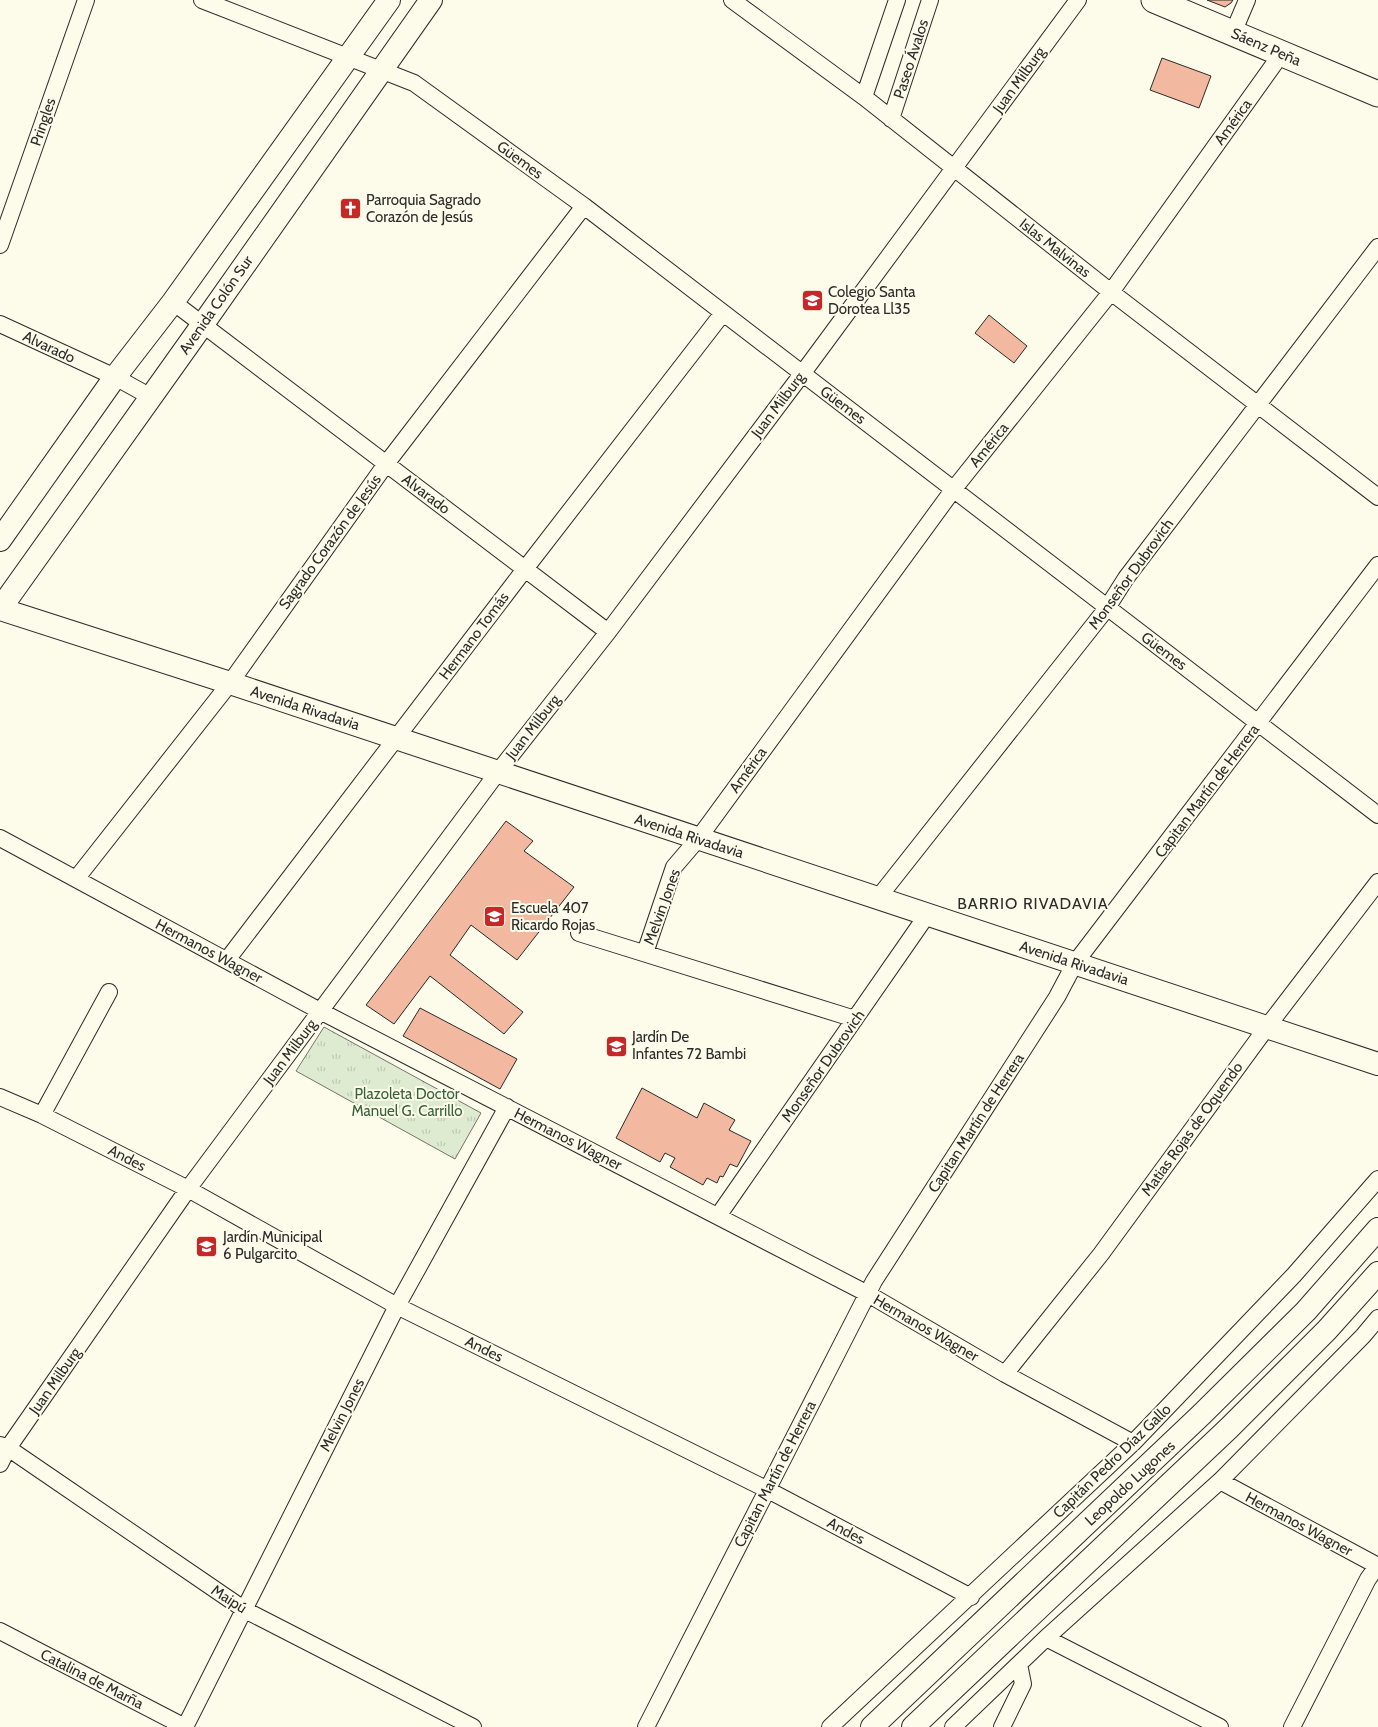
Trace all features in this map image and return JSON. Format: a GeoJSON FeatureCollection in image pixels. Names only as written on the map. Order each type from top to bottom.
{"type":"FeatureCollection","features":[{"type":"Feature","properties":{"kind":"main road"},"geometry":{"type":"LineString","coordinates":[[0,540],[115,377],[173,302],[389,0]]}},
{"type":"Feature","properties":{"kind":"main road","name":"Avenida Colón Sur"},"geometry":{"type":"LineString","coordinates":[[0,609],[430,0]]}},
{"type":"Feature","properties":{"kind":"main road","name":"Sáenz Peña"},"geometry":{"type":"LineString","coordinates":[[1154,0],[1378,94]]}},
{"type":"Feature","properties":{"kind":"main road","name":"Avenida Rivadavia"},"geometry":{"type":"LineString","coordinates":[[0,609],[230,683],[1378,1064]]}},
{"type":"Feature","properties":{"kind":"main road","name":"Leopoldo Lugones"},"geometry":{"type":"LineString","coordinates":[[872,1727],[1201,1415],[1306,1311],[1378,1228]]}},
{"type":"Feature","properties":{"kind":"main road","name":"Leopoldo Lugones"},"geometry":{"type":"LineString","coordinates":[[912,1727],[1229,1428],[1327,1330],[1378,1273]]}},
{"type":"Feature","properties":{"kind":"street","name":"Pringles"},"geometry":{"type":"LineString","coordinates":[[0,245],[86,0]]}},
{"type":"Feature","properties":{"kind":"street","name":"Güemes"},"geometry":{"type":"LineString","coordinates":[[202,0],[414,83],[584,206],[1378,815]]}},
{"type":"Feature","properties":{"kind":"street","name":"Islas Malvinas"},"geometry":{"type":"LineString","coordinates":[[732,0],[864,97],[1111,292],[1378,497]]}},
{"type":"Feature","properties":{"kind":"street"},"geometry":{"type":"LineString","coordinates":[[864,97],[897,0]]}},
{"type":"Feature","properties":{"kind":"street","name":"Paseo Ávalos"},"geometry":{"type":"LineString","coordinates":[[891,118],[930,0]]}},
{"type":"Feature","properties":{"kind":"street","name":"Juan Milburg"},"geometry":{"type":"LineString","coordinates":[[0,1464],[4,1446],[188,1189],[498,772],[608,632],[802,374],[1078,0]]}},
{"type":"Feature","properties":{"kind":"street"},"geometry":{"type":"LineString","coordinates":[[1233,33],[1247,0]]}},
{"type":"Feature","properties":{"kind":"street","name":"América"},"geometry":{"type":"LineString","coordinates":[[698,839],[953,490],[1111,292],[1282,53]]}},
{"type":"Feature","properties":{"kind":"street","name":"Sagrado Corazón de Jesús"},"geometry":{"type":"LineString","coordinates":[[76,879],[230,683],[386,464],[584,206]]}},
{"type":"Feature","properties":{"kind":"street","name":"Monseñor Dubrovich"},"geometry":{"type":"LineString","coordinates":[[878,898],[1108,608],[1126,578],[1378,247]]}},
{"type":"Feature","properties":{"kind":"street","name":"Alvarado"},"geometry":{"type":"LineString","coordinates":[[173,302],[608,632]]}},
{"type":"Feature","properties":{"kind":"street","name":"Hermano Tomás"},"geometry":{"type":"LineString","coordinates":[[227,960],[723,313]]}},
{"type":"Feature","properties":{"kind":"street","name":"Alvarado"},"geometry":{"type":"LineString","coordinates":[[0,324],[115,377],[151,397]]}},
{"type":"Feature","properties":{"kind":"street","name":"Capitan Martín de Herrera"},"geometry":{"type":"LineString","coordinates":[[646,1727],[874,1281],[1057,997],[1075,963],[1378,565]]}},
{"type":"Feature","properties":{"kind":"street","name":"Hermanos Wagner"},"geometry":{"type":"LineString","coordinates":[[0,838],[320,1011],[868,1294],[1005,1374],[1133,1443]]}},
{"type":"Feature","properties":{"kind":"street","name":"Melvin Jones"},"geometry":{"type":"LineString","coordinates":[[645,953],[674,867],[698,839]]}},
{"type":"Feature","properties":{"kind":"street","name":"Matias Rojas de Oquendo"},"geometry":{"type":"LineString","coordinates":[[1005,1374],[1101,1254],[1267,1027],[1378,882]]}},
{"type":"Feature","properties":{"kind":"street","name":"Monseñor Dubrovich"},"geometry":{"type":"LineString","coordinates":[[718,1216],[927,915]]}},
{"type":"Feature","properties":{"kind":"street"},"geometry":{"type":"LineString","coordinates":[[579,933],[855,1019]]}},
{"type":"Feature","properties":{"kind":"street"},"geometry":{"type":"LineString","coordinates":[[42,1115],[109,992]]}},
{"type":"Feature","properties":{"kind":"street","name":"Andes"},"geometry":{"type":"LineString","coordinates":[[0,1097],[42,1115],[188,1189],[397,1306],[768,1490],[971,1597]]}},
{"type":"Feature","properties":{"kind":"street","name":"Melvin Jones"},"geometry":{"type":"LineString","coordinates":[[185,1727],[397,1306],[506,1107]]}},
{"type":"Feature","properties":{"kind":"street","name":"Capitán Pedro Díaz Gallo"},"geometry":{"type":"LineString","coordinates":[[830,1727],[971,1597],[1133,1443],[1294,1275],[1378,1179]]}},
{"type":"Feature","properties":{"kind":"street"},"geometry":{"type":"LineString","coordinates":[[953,1727],[1046,1638],[1220,1481],[1363,1336],[1378,1318]]}},
{"type":"Feature","properties":{"kind":"street","name":"Maipú"},"geometry":{"type":"LineString","coordinates":[[4,1446],[245,1610],[473,1727]]}},
{"type":"Feature","properties":{"kind":"street","name":"Hermanos Wagner"},"geometry":{"type":"LineString","coordinates":[[1220,1481],[1378,1566]]}},
{"type":"Feature","properties":{"kind":"street"},"geometry":{"type":"LineString","coordinates":[[1292,1727],[1368,1579],[1378,1566]]}},
{"type":"Feature","properties":{"kind":"street","name":"Catalina de Marña"},"geometry":{"type":"LineString","coordinates":[[0,1631],[185,1727]]}},
{"type":"Feature","properties":{"kind":"street"},"geometry":{"type":"LineString","coordinates":[[1046,1638],[1220,1727]]}},
{"type":"Feature","properties":{"kind":"street"},"geometry":{"type":"LineString","coordinates":[[1002,1727],[1023,1684],[1019,1664]]}},
{"type":"Feature","properties":{"kind":"green space","name":"Plazoleta Doctor Manuel G. Carrillo"},"geometry":{"type":"Polygon","coordinates":[[[324,1027],[481,1113],[455,1159],[296,1071],[324,1027]]]}},
{"type":"Feature","properties":{"kind":"building"},"geometry":{"type":"Polygon","coordinates":[[[1207,0],[1233,0],[1225,7],[1207,0]]]}},
{"type":"Feature","properties":{"kind":"building"},"geometry":{"type":"Polygon","coordinates":[[[1162,58],[1211,76],[1199,108],[1150,90],[1162,58]]]}},
{"type":"Feature","properties":{"kind":"building"},"geometry":{"type":"Polygon","coordinates":[[[989,315],[1027,346],[1014,363],[975,333],[989,315]]]}},
{"type":"Feature","properties":{"kind":"building"},"geometry":{"type":"Polygon","coordinates":[[[506,821],[533,841],[524,851],[574,887],[517,960],[471,925],[450,955],[523,1012],[504,1034],[430,976],[394,1024],[366,1005],[506,821]]]}},
{"type":"Feature","properties":{"kind":"building"},"geometry":{"type":"Polygon","coordinates":[[[420,1008],[517,1059],[500,1089],[403,1036],[420,1008]]]}},
{"type":"Feature","properties":{"kind":"building"},"geometry":{"type":"Polygon","coordinates":[[[642,1088],[697,1118],[704,1103],[735,1120],[729,1130],[751,1141],[737,1167],[730,1164],[723,1177],[720,1176],[717,1183],[707,1178],[703,1185],[670,1167],[675,1158],[665,1153],[660,1162],[616,1138],[642,1088]]]}},
{"type":"Feature","properties":{"kind":"place","name":"Parroquia Sagrado Corazón de Jesús"},"geometry":{"type":"Point","coordinates":[350,209]}},
{"type":"Feature","properties":{"kind":"place","name":"Colegio Santa Dorotea Ll35"},"geometry":{"type":"Point","coordinates":[812,301]}},
{"type":"Feature","properties":{"kind":"place","name":"Escuela 407 Ricardo Rojas"},"geometry":{"type":"Point","coordinates":[495,917]}},
{"type":"Feature","properties":{"kind":"place","name":"Jardín De Infantes 72 Bambi"},"geometry":{"type":"Point","coordinates":[616,1046]}},
{"type":"Feature","properties":{"kind":"place","name":"Jardín Municipal 6 Pulgarcito"},"geometry":{"type":"Point","coordinates":[207,1246]}},
{"type":"Feature","properties":{"kind":"district","name":"BARRIO RIVADAVIA"},"geometry":{"type":"Point","coordinates":[1033,903]}}]}
